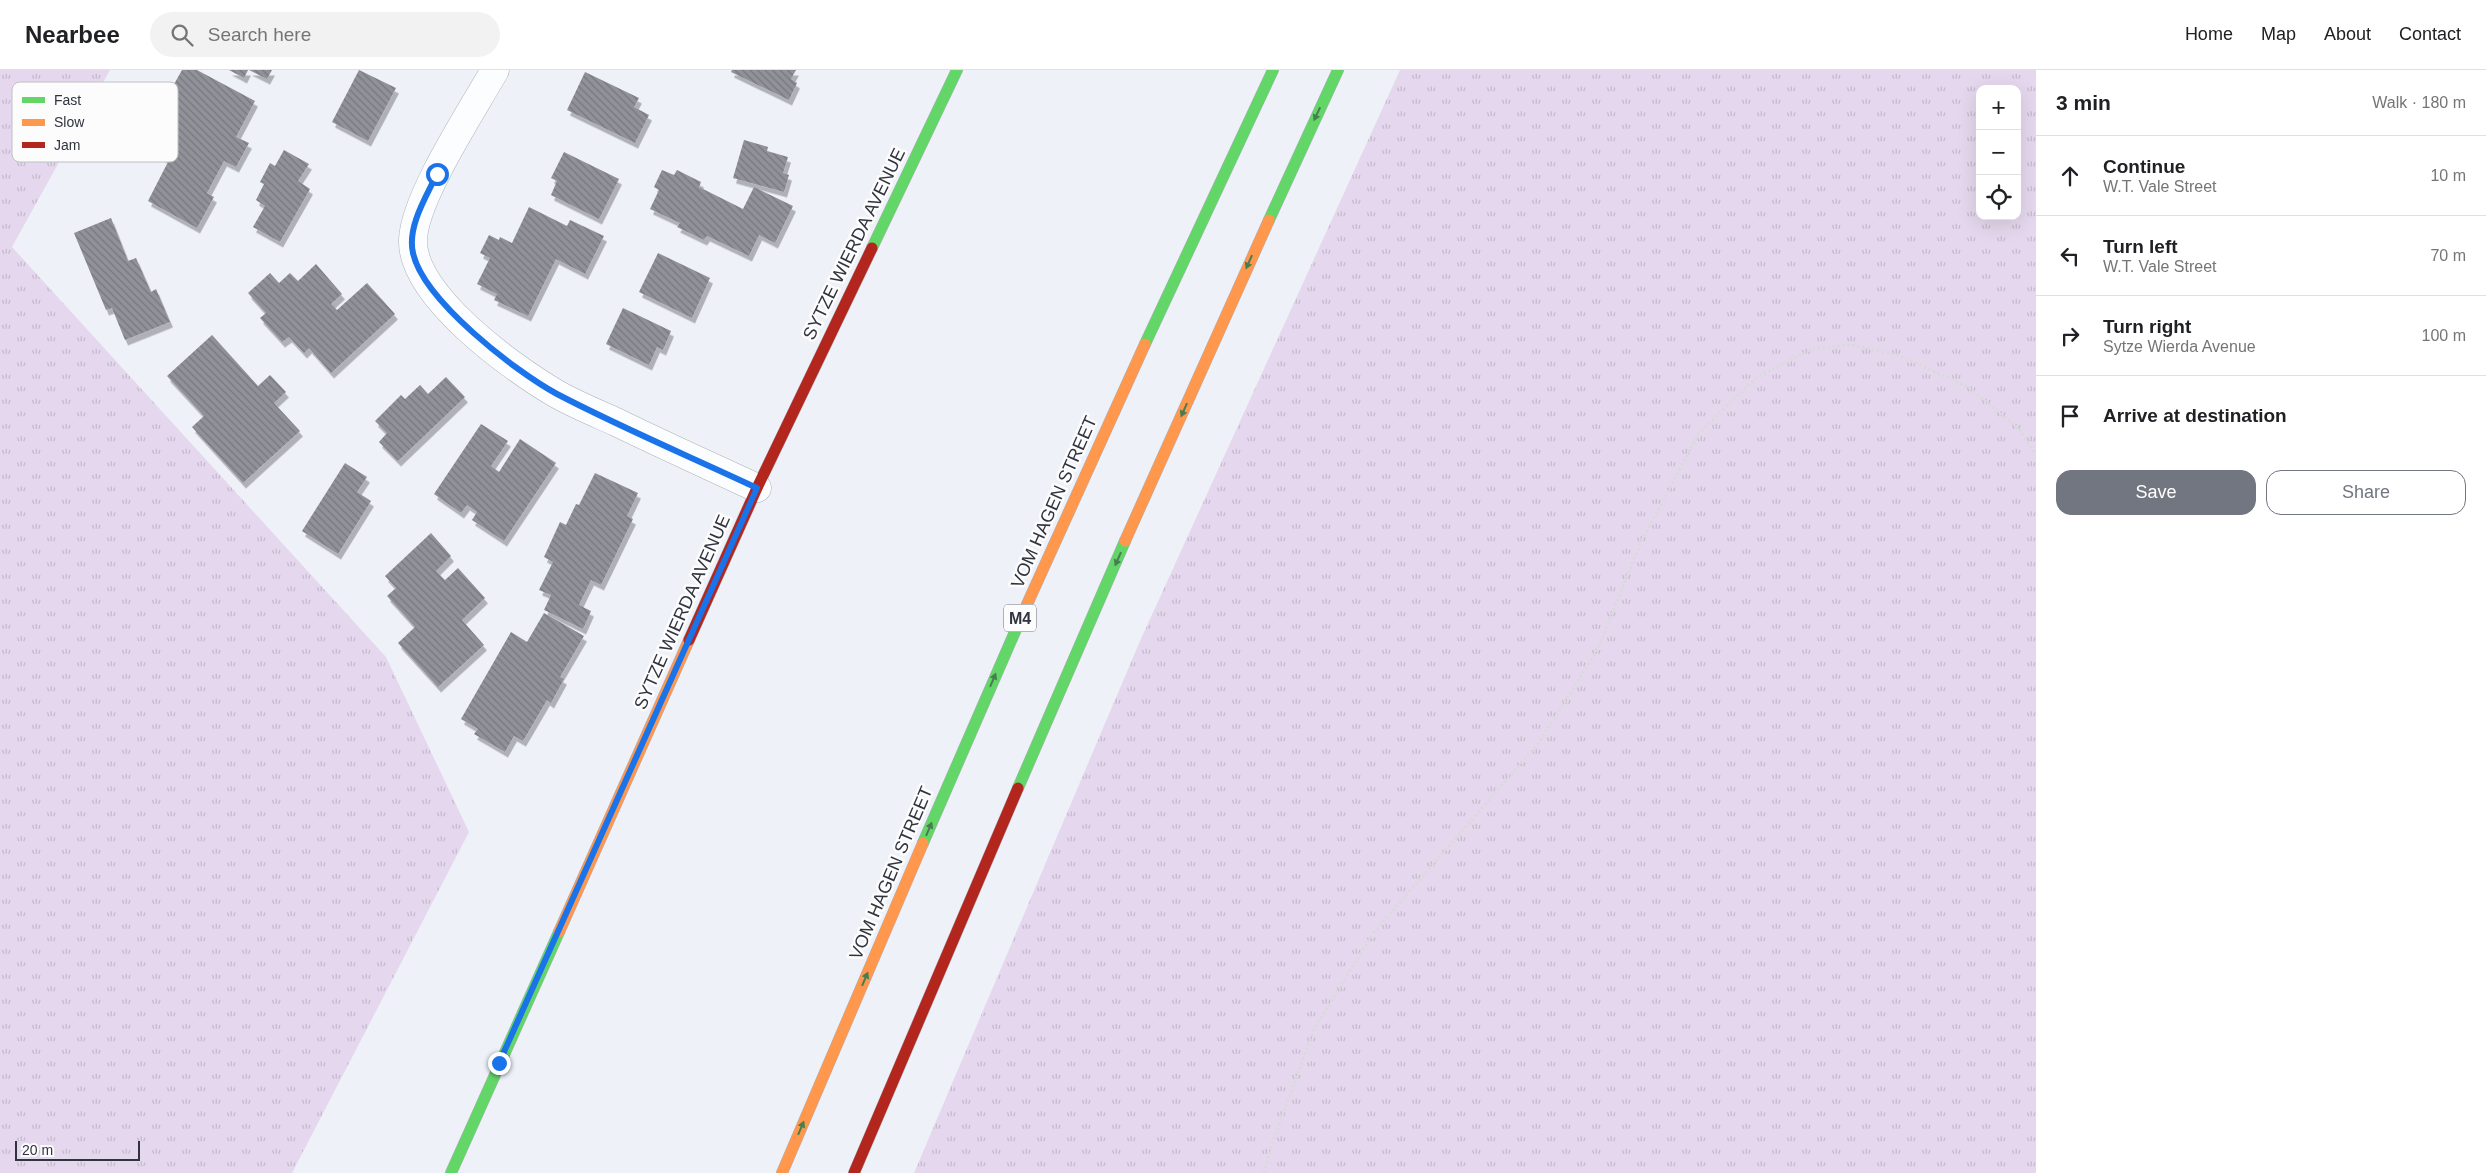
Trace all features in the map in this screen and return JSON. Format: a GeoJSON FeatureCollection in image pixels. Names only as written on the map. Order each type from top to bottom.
{"type":"FeatureCollection","features":[{"type":"Feature","properties":{"kind":"main road","name":"SYTZE WIERDA AVENUE"},"geometry":{"type":"LineString","coordinates":[[451,1173],[757,488],[957,70]]}},
{"type":"Feature","properties":{"kind":"main road","name":"VOM HAGEN STREET"},"geometry":{"type":"LineString","coordinates":[[782,1173],[1003,657],[1192,240],[1273,70]]}},
{"type":"Feature","properties":{"kind":"main road"},"geometry":{"type":"LineString","coordinates":[[854,1173],[1123,547],[1272,211],[1338,70]]}},
{"type":"Feature","properties":{"kind":"street"},"geometry":{"type":"LineString","coordinates":[[495,70],[421,206],[413,237],[413,253],[421,273],[450,312],[481,340],[541,385],[757,488]]}},
{"type":"Feature","properties":{"kind":"path"},"geometry":{"type":"LineString","coordinates":[[1264,1173],[1271,1147],[1314,1029],[1369,940],[1538,744],[1596,651],[1641,542],[1699,433],[1756,378],[1812,349],[1851,345],[1900,356],[1968,387],[2019,429],[2036,455]]}},
{"type":"Feature","properties":{"kind":"green space"},"geometry":{"type":"Polygon","coordinates":[[[0,70],[110,70],[103,82],[12,82],[12,162],[59,162],[12,247],[386,657],[469,832],[292,1173],[0,1173],[0,70]]]}},
{"type":"Feature","properties":{"kind":"green space"},"geometry":{"type":"Polygon","coordinates":[[[1400,70],[2036,70],[2036,1173],[914,1173],[1140,641],[1400,70]]]}},
{"type":"Feature","properties":{"kind":"building"},"geometry":{"type":"Polygon","coordinates":[[[182,70],[197,70],[255,101],[236,137],[249,143],[236,167],[224,161],[207,193],[214,197],[197,228],[148,201],[168,162],[178,162],[178,82],[175,82],[182,70]]]}},
{"type":"Feature","properties":{"kind":"building"},"geometry":{"type":"Polygon","coordinates":[[[229,70],[248,70],[244,78],[229,70]]]}},
{"type":"Feature","properties":{"kind":"building"},"geometry":{"type":"Polygon","coordinates":[[[249,70],[272,70],[267,79],[249,70]]]}},
{"type":"Feature","properties":{"kind":"building"},"geometry":{"type":"Polygon","coordinates":[[[359,70],[396,88],[368,141],[332,122],[359,70]]]}},
{"type":"Feature","properties":{"kind":"building"},"geometry":{"type":"Polygon","coordinates":[[[732,70],[796,70],[791,79],[797,83],[789,100],[731,72],[732,70]]]}},
{"type":"Feature","properties":{"kind":"building"},"geometry":{"type":"Polygon","coordinates":[[[585,72],[639,98],[634,107],[649,115],[635,143],[567,110],[585,72]]]}},
{"type":"Feature","properties":{"kind":"building"},"geometry":{"type":"Polygon","coordinates":[[[744,140],[768,147],[767,151],[788,157],[783,173],[789,175],[784,192],[733,178],[744,140]]]}},
{"type":"Feature","properties":{"kind":"building"},"geometry":{"type":"Polygon","coordinates":[[[284,150],[309,164],[298,181],[310,189],[280,242],[253,227],[265,206],[256,200],[264,184],[260,182],[270,163],[275,166],[284,150]]]}},
{"type":"Feature","properties":{"kind":"building"},"geometry":{"type":"Polygon","coordinates":[[[564,152],[619,179],[599,219],[551,195],[557,181],[551,178],[564,152]]]}},
{"type":"Feature","properties":{"kind":"building"},"geometry":{"type":"Polygon","coordinates":[[[662,170],[674,175],[677,170],[701,182],[699,187],[743,209],[754,187],[793,206],[775,243],[759,235],[749,256],[707,236],[704,240],[677,227],[680,223],[650,209],[659,190],[654,187],[662,170]]]}},
{"type":"Feature","properties":{"kind":"building"},"geometry":{"type":"Polygon","coordinates":[[[529,207],[567,226],[570,220],[604,236],[585,274],[556,259],[528,316],[494,300],[497,294],[477,284],[490,258],[480,253],[489,235],[499,240],[500,237],[512,243],[529,207]]]}},
{"type":"Feature","properties":{"kind":"building"},"geometry":{"type":"Polygon","coordinates":[[[111,218],[128,261],[136,258],[151,292],[156,289],[170,322],[125,340],[112,308],[106,310],[74,233],[111,218]]]}},
{"type":"Feature","properties":{"kind":"building"},"geometry":{"type":"Polygon","coordinates":[[[658,253],[710,278],[692,318],[639,292],[658,253]]]}},
{"type":"Feature","properties":{"kind":"building"},"geometry":{"type":"Polygon","coordinates":[[[316,264],[342,294],[331,304],[337,310],[367,283],[395,314],[331,373],[309,348],[304,353],[289,337],[282,342],[260,318],[266,313],[248,293],[270,273],[279,283],[290,273],[298,281],[316,264]]]}},
{"type":"Feature","properties":{"kind":"building"},"geometry":{"type":"Polygon","coordinates":[[[623,308],[671,331],[663,350],[657,347],[649,365],[606,344],[623,308]]]}},
{"type":"Feature","properties":{"kind":"building"},"geometry":{"type":"Polygon","coordinates":[[[212,335],[258,386],[270,375],[286,392],[274,403],[300,431],[243,483],[192,427],[204,416],[167,376],[212,335]]]}},
{"type":"Feature","properties":{"kind":"building"},"geometry":{"type":"Polygon","coordinates":[[[446,377],[465,397],[398,461],[379,442],[387,433],[375,421],[401,395],[405,399],[420,385],[428,394],[446,377]]]}},
{"type":"Feature","properties":{"kind":"building"},"geometry":{"type":"Polygon","coordinates":[[[481,424],[508,441],[491,466],[499,472],[520,439],[556,463],[504,541],[472,520],[477,512],[467,505],[461,513],[434,494],[481,424]]]}},
{"type":"Feature","properties":{"kind":"building"},"geometry":{"type":"Polygon","coordinates":[[[345,463],[367,477],[357,492],[371,501],[338,554],[302,531],[345,463]]]}},
{"type":"Feature","properties":{"kind":"building"},"geometry":{"type":"Polygon","coordinates":[[[595,473],[638,493],[627,516],[633,519],[601,585],[591,580],[579,605],[591,611],[583,629],[544,610],[551,595],[539,590],[553,562],[544,557],[560,522],[566,525],[576,504],[579,505],[595,473]]]}},
{"type":"Feature","properties":{"kind":"building"},"geometry":{"type":"Polygon","coordinates":[[[431,533],[451,556],[436,571],[445,580],[458,568],[485,598],[462,620],[484,645],[438,687],[398,643],[415,627],[387,596],[396,588],[385,576],[431,533]]]}},
{"type":"Feature","properties":{"kind":"building"},"geometry":{"type":"Polygon","coordinates":[[[544,613],[584,636],[560,677],[564,679],[551,703],[547,700],[523,741],[514,736],[505,752],[474,734],[478,729],[461,719],[511,632],[527,642],[544,613]]]}},
{"type":"Feature","properties":{"kind":"traffic: fast"},"geometry":{"type":"LineString","coordinates":[[872,248],[957,70]]}},
{"type":"Feature","properties":{"kind":"traffic: fast"},"geometry":{"type":"LineString","coordinates":[[1145,344],[1273,70]]}},
{"type":"Feature","properties":{"kind":"traffic: fast"},"geometry":{"type":"LineString","coordinates":[[1269,220],[1338,70]]}},
{"type":"Feature","properties":{"kind":"traffic: fast"},"geometry":{"type":"LineString","coordinates":[[1018,788],[1125,541]]}},
{"type":"Feature","properties":{"kind":"traffic: fast"},"geometry":{"type":"LineString","coordinates":[[923,843],[1024,611]]}},
{"type":"Feature","properties":{"kind":"traffic: fast"},"geometry":{"type":"LineString","coordinates":[[451,1173],[559,932]]}},
{"type":"Feature","properties":{"kind":"traffic: slow"},"geometry":{"type":"LineString","coordinates":[[1125,541],[1269,220]]}},
{"type":"Feature","properties":{"kind":"traffic: slow"},"geometry":{"type":"LineString","coordinates":[[1024,611],[1145,344]]}},
{"type":"Feature","properties":{"kind":"traffic: slow"},"geometry":{"type":"LineString","coordinates":[[559,932],[689,640]]}},
{"type":"Feature","properties":{"kind":"traffic: slow"},"geometry":{"type":"LineString","coordinates":[[782,1173],[923,843]]}},
{"type":"Feature","properties":{"kind":"traffic: jam"},"geometry":{"type":"LineString","coordinates":[[689,640],[757,488],[872,248]]}},
{"type":"Feature","properties":{"kind":"traffic: jam"},"geometry":{"type":"LineString","coordinates":[[854,1173],[1018,788]]}},
{"type":"Feature","properties":{"kind":"route"},"geometry":{"type":"LineString","coordinates":[[437,174],[421,206],[413,237],[413,253],[421,273],[434,293],[450,312],[481,340],[541,385],[757,488],[499,1063]]}}]}
